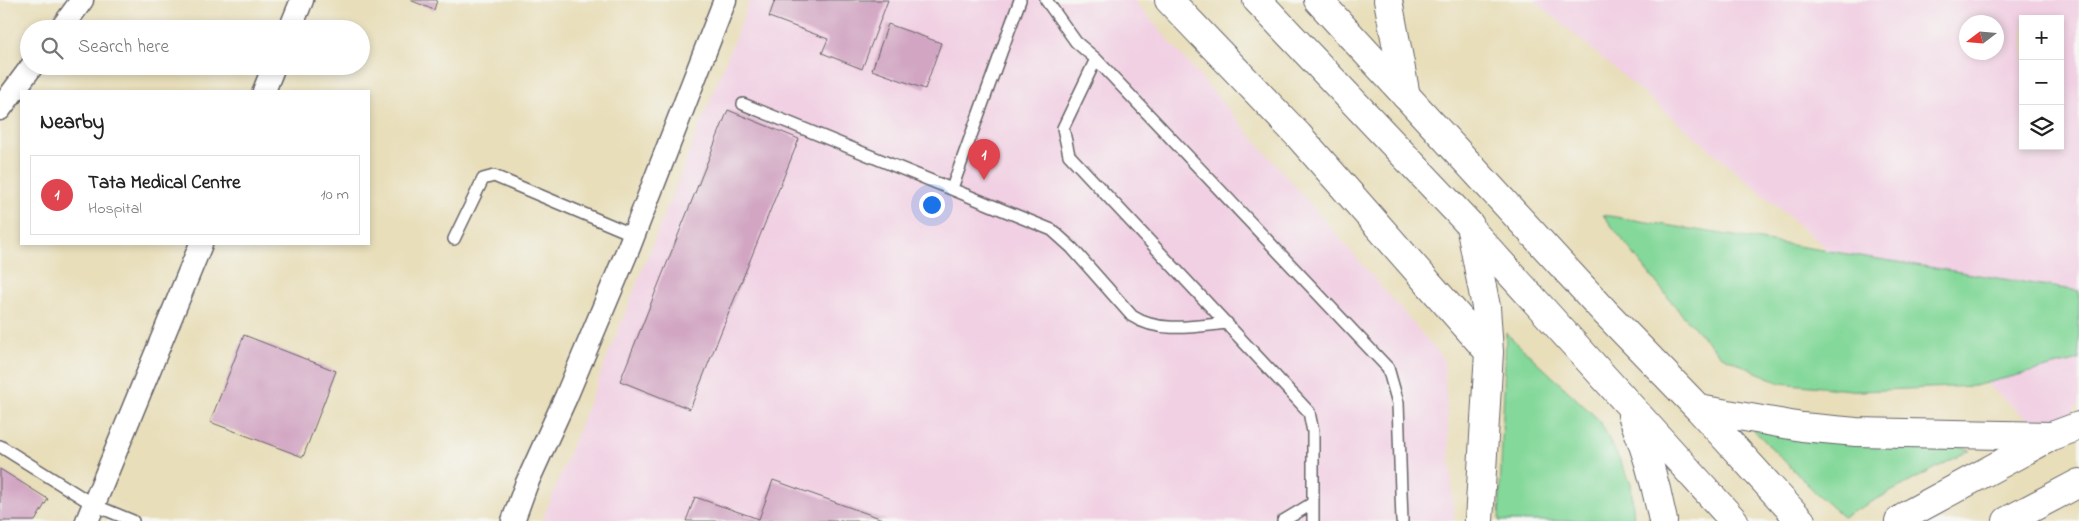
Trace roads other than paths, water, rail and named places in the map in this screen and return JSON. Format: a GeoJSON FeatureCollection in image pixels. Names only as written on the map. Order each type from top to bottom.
{"type":"FeatureCollection","features":[{"type":"Feature","properties":{"kind":"main road"},"geometry":{"type":"LineString","coordinates":[[1169,0],[1298,135],[1489,352]]}},
{"type":"Feature","properties":{"kind":"main road"},"geometry":{"type":"LineString","coordinates":[[1257,0],[1470,225],[1486,307],[1489,352],[1479,521]]}},
{"type":"Feature","properties":{"kind":"main road"},"geometry":{"type":"LineString","coordinates":[[1318,0],[1606,313],[1699,408],[1801,521]]}},
{"type":"Feature","properties":{"kind":"main road"},"geometry":{"type":"LineString","coordinates":[[1388,0],[1406,96]]}},
{"type":"Feature","properties":{"kind":"main road"},"geometry":{"type":"LineString","coordinates":[[1471,230],[1734,521]]}},
{"type":"Feature","properties":{"kind":"main road"},"geometry":{"type":"LineString","coordinates":[[1627,401],[1640,435],[1659,498],[1663,521]]}},
{"type":"Feature","properties":{"kind":"main road"},"geometry":{"type":"LineString","coordinates":[[1699,408],[1802,427],[1856,432],[2052,436]]}},
{"type":"Feature","properties":{"kind":"main road"},"geometry":{"type":"LineString","coordinates":[[1899,521],[2052,436],[2079,426]]}},
{"type":"Feature","properties":{"kind":"main road"},"geometry":{"type":"LineString","coordinates":[[2008,521],[2079,483]]}},
{"type":"Feature","properties":{"kind":"street"},"geometry":{"type":"LineString","coordinates":[[68,20],[82,0]]}},
{"type":"Feature","properties":{"kind":"street"},"geometry":{"type":"LineString","coordinates":[[294,20],[302,0]]}},
{"type":"Feature","properties":{"kind":"street"},"geometry":{"type":"LineString","coordinates":[[513,521],[526,485],[566,397],[634,235],[725,0]]}},
{"type":"Feature","properties":{"kind":"street"},"geometry":{"type":"LineString","coordinates":[[0,109],[25,75]]}},
{"type":"Feature","properties":{"kind":"street"},"geometry":{"type":"LineString","coordinates":[[264,90],[270,75]]}},
{"type":"Feature","properties":{"kind":"street"},"geometry":{"type":"LineString","coordinates":[[91,513],[201,245]]}},
{"type":"Feature","properties":{"kind":"lane"},"geometry":{"type":"LineString","coordinates":[[952,188],[1020,0]]}},
{"type":"Feature","properties":{"kind":"lane"},"geometry":{"type":"LineString","coordinates":[[1046,0],[1076,42],[1096,59],[1388,368],[1398,403],[1402,521]]}},
{"type":"Feature","properties":{"kind":"lane"},"geometry":{"type":"LineString","coordinates":[[1096,59],[1063,128],[1069,156],[1309,412],[1313,432],[1313,521]]}},
{"type":"Feature","properties":{"kind":"lane"},"geometry":{"type":"LineString","coordinates":[[743,104],[1052,230],[1072,248],[1132,316],[1139,321],[1180,328],[1227,323]]}},
{"type":"Feature","properties":{"kind":"lane"},"geometry":{"type":"LineString","coordinates":[[454,239],[483,179],[494,176],[634,235]]}},
{"type":"Feature","properties":{"kind":"lane"},"geometry":{"type":"LineString","coordinates":[[0,446],[91,513],[133,521]]}},
{"type":"Feature","properties":{"kind":"lane"},"geometry":{"type":"LineString","coordinates":[[1283,521],[1313,503]]}},
{"type":"Feature","properties":{"kind":"place","name":"Tata Medical Centre"},"geometry":{"type":"Point","coordinates":[984,180]}}]}
